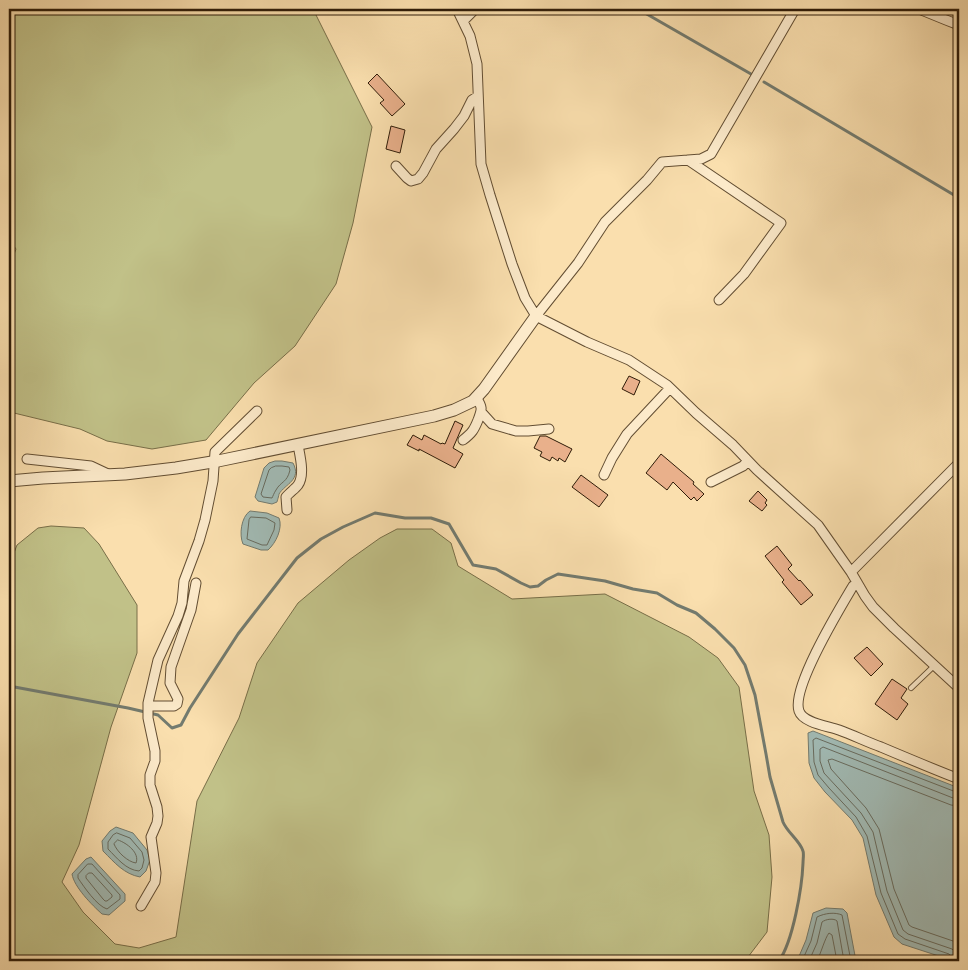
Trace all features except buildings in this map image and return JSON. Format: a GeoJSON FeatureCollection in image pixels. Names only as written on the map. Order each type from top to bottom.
{"type":"FeatureCollection","features":[{"type":"Feature","properties":{"kind":"street"},"geometry":{"type":"LineString","coordinates":[[457,9],[470,36],[477,64],[481,164],[512,264],[525,298],[536,316],[587,342],[629,360],[670,388],[818,525],[873,607],[959,688]]}},
{"type":"Feature","properties":{"kind":"street"},"geometry":{"type":"LineString","coordinates":[[463,21],[475,9]]}},
{"type":"Feature","properties":{"kind":"street"},"geometry":{"type":"LineString","coordinates":[[9,481],[111,475],[215,462],[434,416],[454,410],[473,401],[578,263],[604,222],[647,180],[662,162],[701,159],[711,154],[795,9]]}},
{"type":"Feature","properties":{"kind":"street"},"geometry":{"type":"LineString","coordinates":[[919,9],[959,25]]}},
{"type":"Feature","properties":{"kind":"street"},"geometry":{"type":"LineString","coordinates":[[396,166],[411,181],[418,179],[436,149],[464,116],[472,100],[478,96]]}},
{"type":"Feature","properties":{"kind":"street"},"geometry":{"type":"LineString","coordinates":[[688,160],[781,223],[744,274],[718,300]]}},
{"type":"Feature","properties":{"kind":"street"},"geometry":{"type":"LineString","coordinates":[[604,475],[627,434],[670,388]]}},
{"type":"Feature","properties":{"kind":"street"},"geometry":{"type":"LineString","coordinates":[[463,440],[472,434],[482,413],[482,406],[476,397]]}},
{"type":"Feature","properties":{"kind":"street"},"geometry":{"type":"LineString","coordinates":[[141,906],[155,882],[156,873],[151,837],[158,816],[150,785],[155,751],[148,718],[152,680],[158,660],[182,603],[184,581],[199,541],[209,502],[216,452],[257,411]]}},
{"type":"Feature","properties":{"kind":"street"},"geometry":{"type":"LineString","coordinates":[[482,413],[492,424],[516,430],[528,431],[549,428]]}},
{"type":"Feature","properties":{"kind":"street"},"geometry":{"type":"LineString","coordinates":[[287,510],[286,497],[298,485],[300,477],[302,464],[298,445]]}},
{"type":"Feature","properties":{"kind":"street"},"geometry":{"type":"LineString","coordinates":[[27,458],[90,466],[111,475]]}},
{"type":"Feature","properties":{"kind":"street"},"geometry":{"type":"LineString","coordinates":[[711,482],[743,466],[748,461]]}},
{"type":"Feature","properties":{"kind":"street"},"geometry":{"type":"LineString","coordinates":[[851,572],[959,462]]}},
{"type":"Feature","properties":{"kind":"street"},"geometry":{"type":"LineString","coordinates":[[857,583],[853,586],[836,615],[807,672],[800,690],[798,707],[800,713],[803,717],[814,723],[840,730],[959,779]]}},
{"type":"Feature","properties":{"kind":"street"},"geometry":{"type":"LineString","coordinates":[[148,706],[174,706],[178,704],[178,699],[170,684],[171,667],[191,610],[196,584]]}},
{"type":"Feature","properties":{"kind":"lane"},"geometry":{"type":"LineString","coordinates":[[912,688],[935,665]]}},
{"type":"Feature","properties":{"kind":"green space"},"geometry":{"type":"Polygon","coordinates":[[[9,9],[313,9],[372,127],[353,223],[336,284],[295,346],[254,383],[206,440],[152,449],[107,441],[80,429],[14,413],[9,402],[9,268],[16,249],[9,239],[9,9]]]}},
{"type":"Feature","properties":{"kind":"green space"},"geometry":{"type":"Polygon","coordinates":[[[51,526],[84,528],[99,544],[137,605],[137,653],[111,727],[79,845],[62,882],[83,912],[115,944],[139,948],[176,937],[197,801],[239,718],[257,663],[298,603],[349,560],[380,538],[397,529],[432,529],[451,543],[458,566],[512,599],[605,594],[689,637],[718,658],[739,687],[754,791],[769,835],[772,877],[767,932],[745,961],[9,961],[9,566],[17,545],[38,528],[51,526]]]}},
{"type":"Feature","properties":{"kind":"water"},"geometry":{"type":"Polygon","coordinates":[[[275,461],[293,463],[295,469],[294,478],[279,494],[277,502],[272,504],[258,501],[255,497],[264,468],[269,463],[275,461]]]}},
{"type":"Feature","properties":{"kind":"water"},"geometry":{"type":"Polygon","coordinates":[[[250,511],[267,513],[279,518],[278,535],[268,550],[261,550],[243,544],[241,536],[242,526],[245,517],[250,511]]]}},
{"type":"Feature","properties":{"kind":"water"},"geometry":{"type":"Polygon","coordinates":[[[813,731],[959,788],[959,961],[902,944],[894,937],[876,895],[863,838],[852,820],[814,778],[809,763],[808,733],[813,731]]]}},
{"type":"Feature","properties":{"kind":"water"},"geometry":{"type":"Polygon","coordinates":[[[116,827],[133,833],[147,850],[150,860],[146,871],[140,877],[124,871],[103,851],[102,841],[116,827]]]}},
{"type":"Feature","properties":{"kind":"water"},"geometry":{"type":"Polygon","coordinates":[[[91,857],[125,894],[125,901],[109,915],[102,914],[93,906],[73,879],[72,874],[86,859],[91,857]]]}},
{"type":"Feature","properties":{"kind":"water"},"geometry":{"type":"Polygon","coordinates":[[[826,908],[843,909],[847,913],[856,961],[797,961],[806,940],[813,913],[826,908]]]}},
{"type":"Feature","properties":{"kind":"waterway"},"geometry":{"type":"LineString","coordinates":[[638,9],[751,74]]}},
{"type":"Feature","properties":{"kind":"waterway"},"geometry":{"type":"LineString","coordinates":[[764,82],[959,198]]}},
{"type":"Feature","properties":{"kind":"waterway"},"geometry":{"type":"LineString","coordinates":[[9,686],[158,715],[172,728],[181,725],[238,634],[297,558],[321,539],[375,513],[405,518],[431,518],[449,524],[473,565],[496,569],[530,587],[538,586],[558,574],[605,581],[657,593],[677,605],[696,613],[734,648],[745,665],[755,695],[770,777],[783,822],[801,847],[803,854],[801,886],[796,914],[789,941],[779,961]]}}]}
